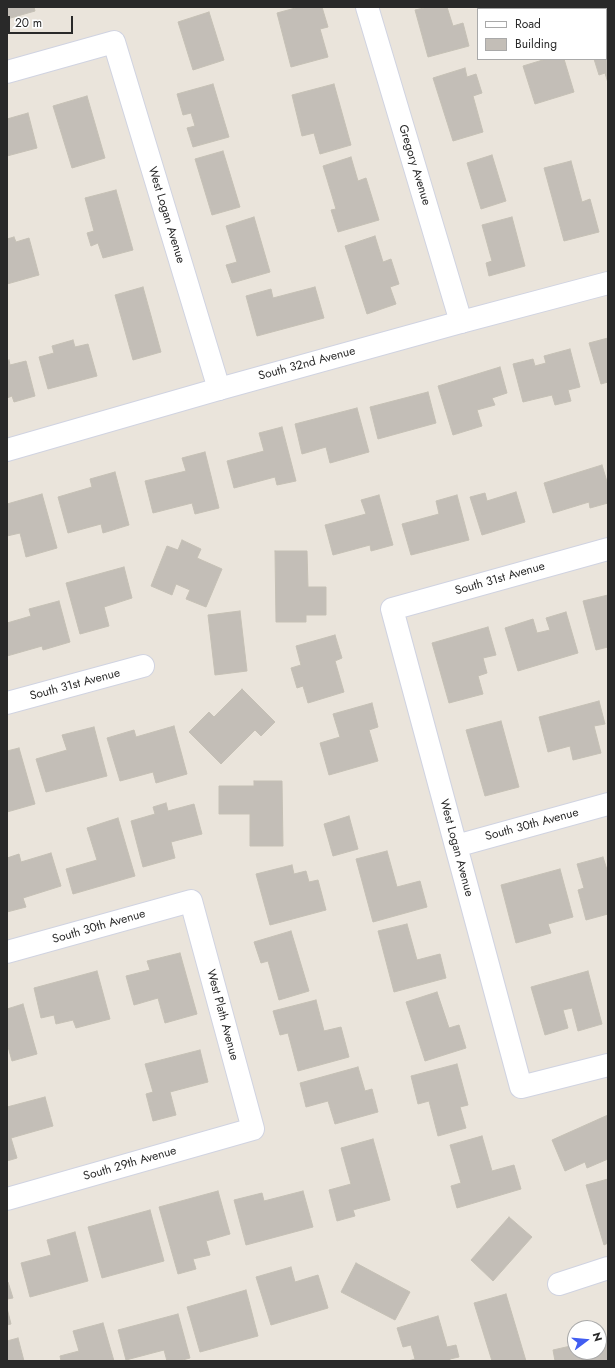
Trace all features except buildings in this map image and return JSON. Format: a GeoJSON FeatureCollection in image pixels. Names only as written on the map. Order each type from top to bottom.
{"type":"FeatureCollection","features":[{"type":"Feature","properties":{"kind":"street","name":"Gregory Avenue"},"geometry":{"type":"LineString","coordinates":[[367,7],[461,322]]}},
{"type":"Feature","properties":{"kind":"street","name":"West Logan Avenue"},"geometry":{"type":"LineString","coordinates":[[7,72],[114,42],[219,389]]}},
{"type":"Feature","properties":{"kind":"street","name":"South 32nd Avenue"},"geometry":{"type":"LineString","coordinates":[[7,450],[461,322],[608,284]]}},
{"type":"Feature","properties":{"kind":"street","name":"South 31st Avenue"},"geometry":{"type":"LineString","coordinates":[[392,609],[608,549]]}},
{"type":"Feature","properties":{"kind":"street","name":"West Logan Avenue"},"geometry":{"type":"LineString","coordinates":[[392,609],[521,1087],[608,1065]]}},
{"type":"Feature","properties":{"kind":"street","name":"South 31st Avenue"},"geometry":{"type":"LineString","coordinates":[[7,703],[143,666]]}},
{"type":"Feature","properties":{"kind":"street","name":"South 30th Avenue"},"geometry":{"type":"LineString","coordinates":[[456,846],[608,804]]}},
{"type":"Feature","properties":{"kind":"street","name":"South 30th Avenue"},"geometry":{"type":"LineString","coordinates":[[7,952],[191,901]]}},
{"type":"Feature","properties":{"kind":"street","name":"West Plath Avenue"},"geometry":{"type":"LineString","coordinates":[[191,901],[253,1130]]}},
{"type":"Feature","properties":{"kind":"street","name":"South 29th Avenue"},"geometry":{"type":"LineString","coordinates":[[7,1199],[253,1130]]}},
{"type":"Feature","properties":{"kind":"street"},"geometry":{"type":"LineString","coordinates":[[559,1284],[608,1268]]}}]}
